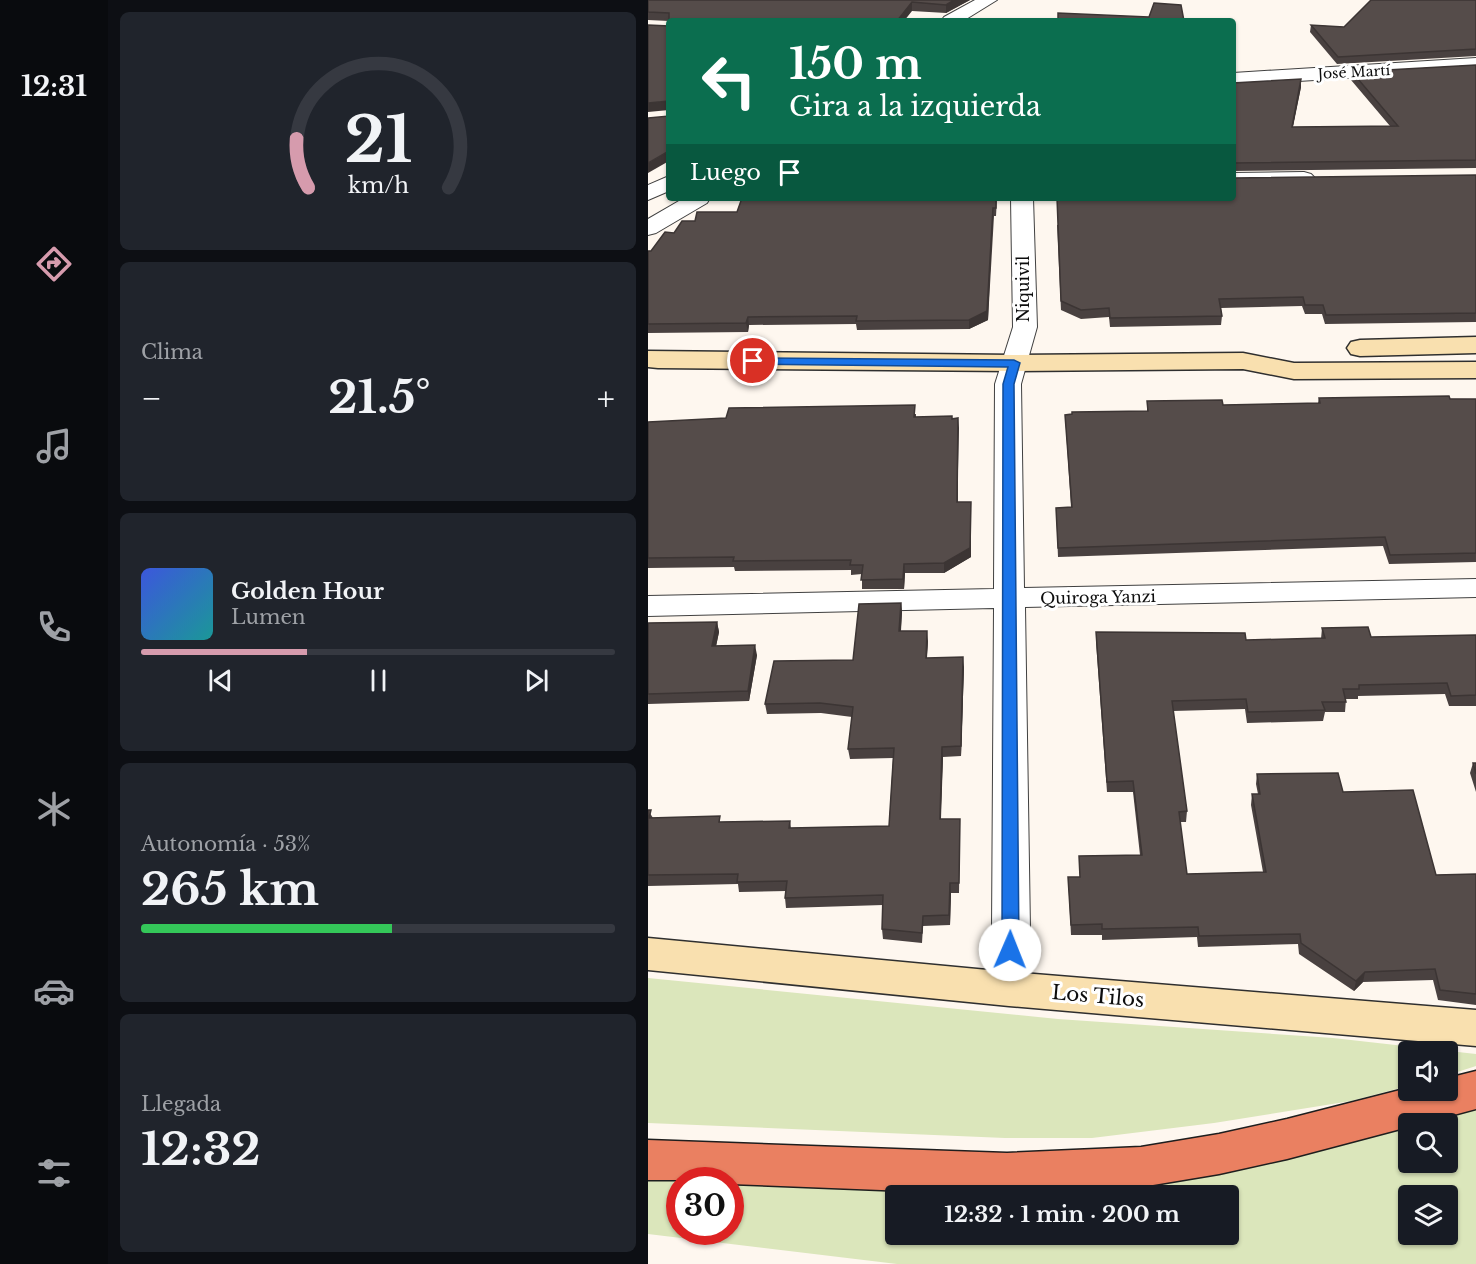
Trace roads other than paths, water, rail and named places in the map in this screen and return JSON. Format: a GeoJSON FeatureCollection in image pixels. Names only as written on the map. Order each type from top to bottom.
{"type":"FeatureCollection","features":[{"type":"Feature","properties":{"kind":"highway"},"geometry":{"type":"LineString","coordinates":[[648,1160],[1007,1174],[1141,1167],[1219,1154],[1287,1139],[1476,1090]]}},
{"type":"Feature","properties":{"kind":"main road"},"geometry":{"type":"LineString","coordinates":[[1243,361],[1293,350],[1476,345]]}},
{"type":"Feature","properties":{"kind":"main road"},"geometry":{"type":"LineString","coordinates":[[651,361],[1014,363],[1243,361],[1294,371],[1476,370]]}},
{"type":"Feature","properties":{"kind":"main road","name":"Los Tilos"},"geometry":{"type":"LineString","coordinates":[[648,954],[1009,989],[1476,1028]]}},
{"type":"Feature","properties":{"kind":"street"},"geometry":{"type":"LineString","coordinates":[[955,18],[988,0]]}},
{"type":"Feature","properties":{"kind":"street","name":"José Martí"},"geometry":{"type":"LineString","coordinates":[[1236,79],[1476,64]]}},
{"type":"Feature","properties":{"kind":"street"},"geometry":{"type":"LineString","coordinates":[[1236,179],[1326,178]]}},
{"type":"Feature","properties":{"kind":"street"},"geometry":{"type":"LineString","coordinates":[[648,194],[666,184]]}},
{"type":"Feature","properties":{"kind":"street"},"geometry":{"type":"LineString","coordinates":[[648,228],[694,201]]}},
{"type":"Feature","properties":{"kind":"street","name":"Niquivil"},"geometry":{"type":"LineString","coordinates":[[1009,989],[1011,598],[1008,384],[1024,327],[1022,201]]}},
{"type":"Feature","properties":{"kind":"street","name":"Quiroga Yanzi"},"geometry":{"type":"LineString","coordinates":[[648,606],[1476,588]]}}]}
